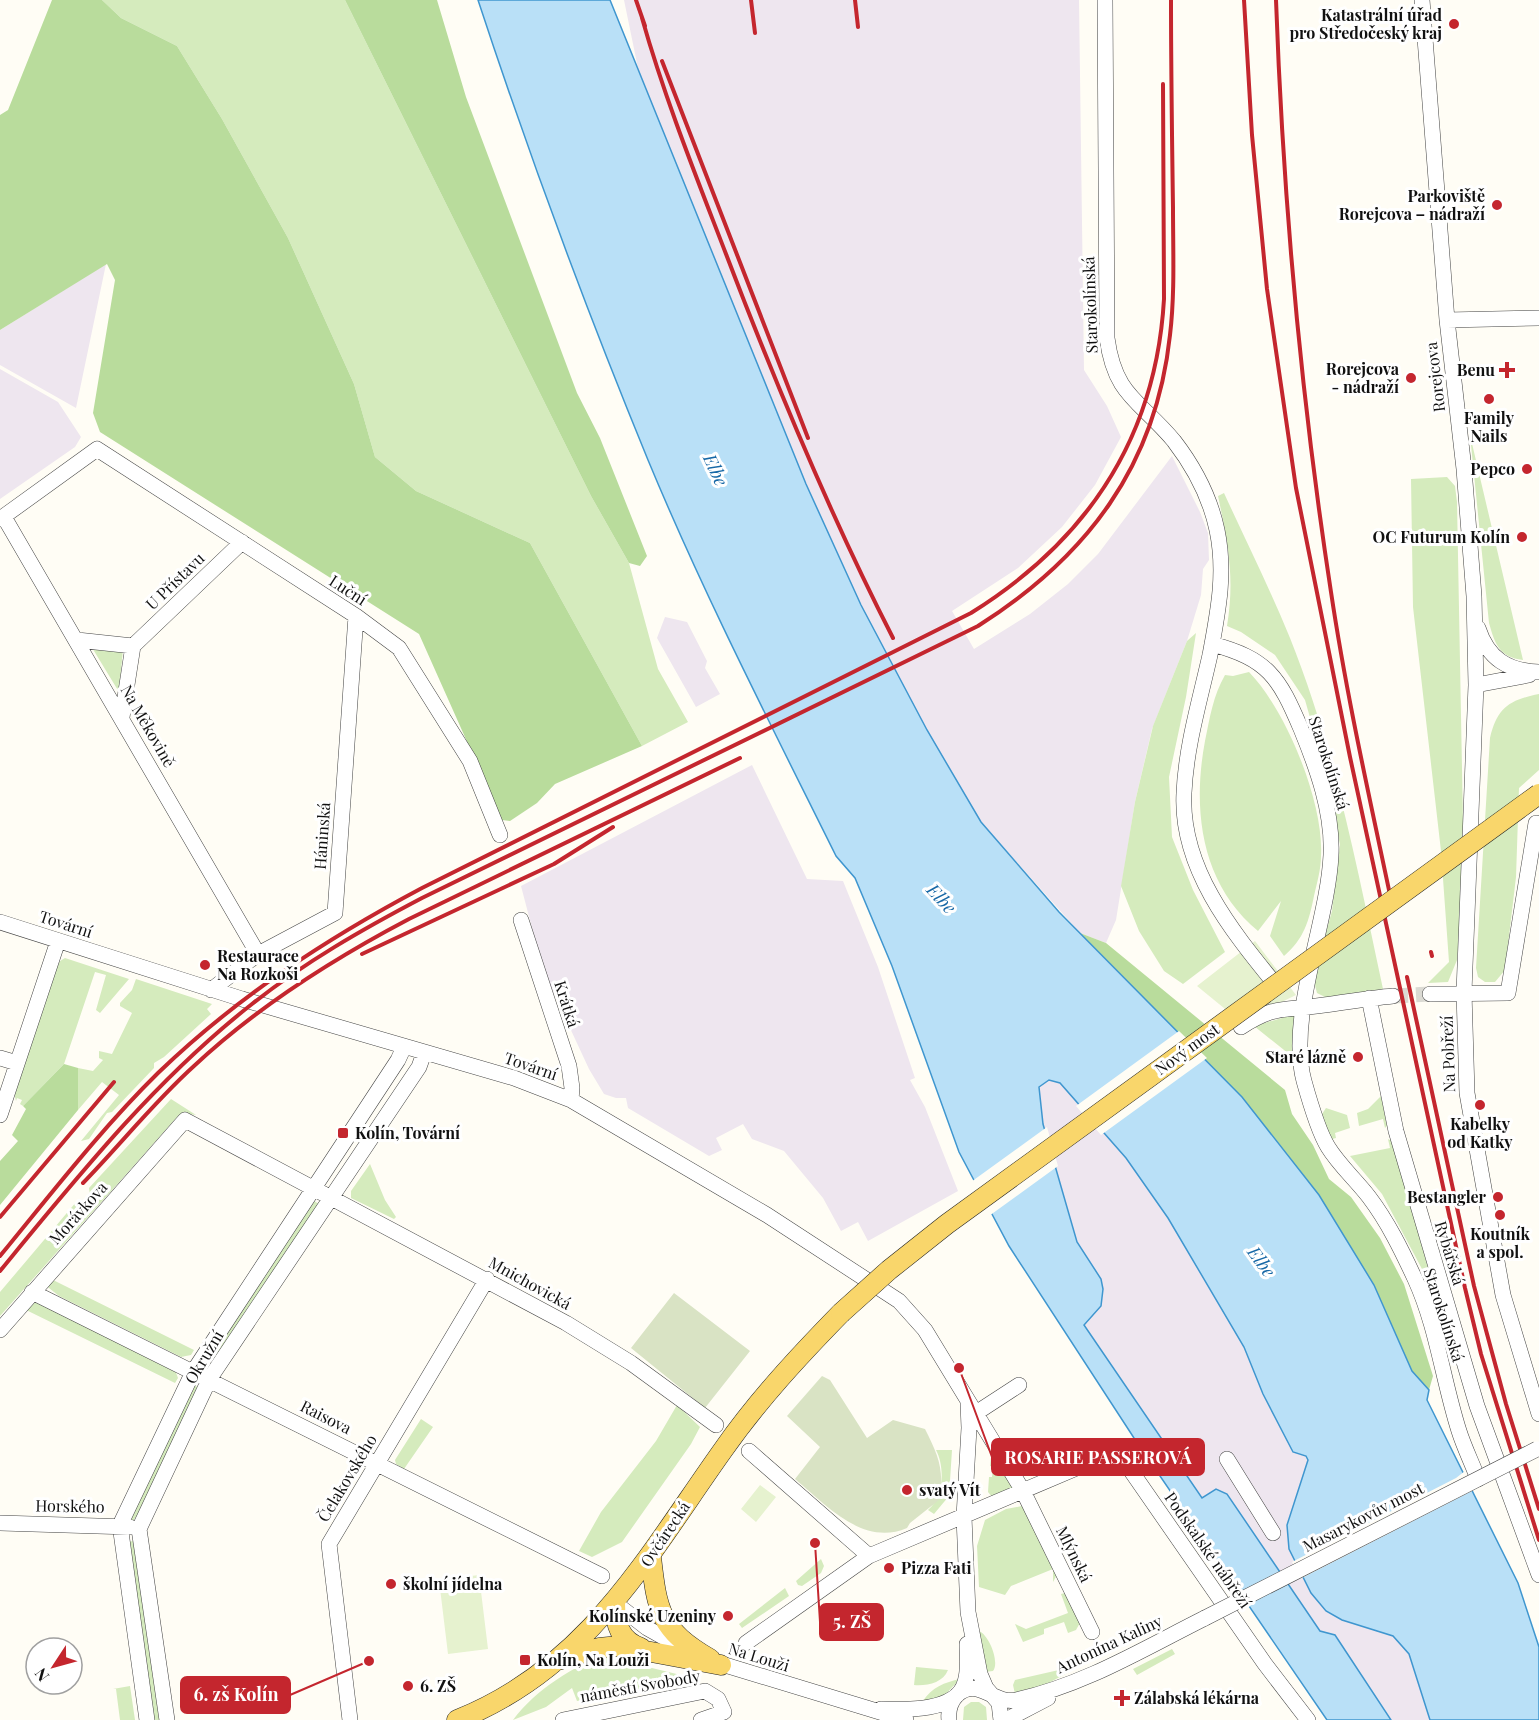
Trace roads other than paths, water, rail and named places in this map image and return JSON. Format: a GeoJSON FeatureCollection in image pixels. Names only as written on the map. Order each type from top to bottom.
{"type":"FeatureCollection","features":[{"type":"Feature","properties":{"kind":"main road","name":"Nový most"},"geometry":{"type":"LineString","coordinates":[[841,1312],[888,1270],[947,1224],[1539,794]]}},
{"type":"Feature","properties":{"kind":"main road","name":"Ovčárecká"},"geometry":{"type":"LineString","coordinates":[[457,1720],[506,1697],[553,1662],[615,1603],[651,1557],[754,1408],[841,1312]]}},
{"type":"Feature","properties":{"kind":"main road"},"geometry":{"type":"LineString","coordinates":[[651,1557],[655,1598],[668,1625],[684,1642],[721,1665]]}},
{"type":"Feature","properties":{"kind":"main road"},"geometry":{"type":"LineString","coordinates":[[615,1603],[615,1617],[620,1632],[629,1643],[645,1650]]}},
{"type":"Feature","properties":{"kind":"main road"},"geometry":{"type":"LineString","coordinates":[[553,1662],[609,1646],[645,1650],[721,1665]]}},
{"type":"Feature","properties":{"kind":"street","name":"Starokolínská"},"geometry":{"type":"LineString","coordinates":[[1104,0],[1107,338],[1110,361],[1118,380],[1130,398],[1172,439],[1192,466],[1208,498],[1217,528],[1222,561],[1221,596],[1187,760],[1184,810],[1190,845],[1202,876],[1247,950],[1275,984]]}},
{"type":"Feature","properties":{"kind":"street","name":"Rorejcova"},"geometry":{"type":"LineString","coordinates":[[1422,0],[1447,320],[1464,469],[1475,620],[1476,685]]}},
{"type":"Feature","properties":{"kind":"street"},"geometry":{"type":"LineString","coordinates":[[1447,320],[1539,318]]}},
{"type":"Feature","properties":{"kind":"street","name":"Luční"},"geometry":{"type":"LineString","coordinates":[[2,518],[97,449],[356,616],[399,648],[470,761],[500,835]]}},
{"type":"Feature","properties":{"kind":"street","name":"Na Měkovině"},"geometry":{"type":"LineString","coordinates":[[2,518],[77,640],[258,954]]}},
{"type":"Feature","properties":{"kind":"street","name":"U Přístavu"},"geometry":{"type":"LineString","coordinates":[[133,646],[242,542]]}},
{"type":"Feature","properties":{"kind":"street","name":"Háninská"},"geometry":{"type":"LineString","coordinates":[[211,990],[258,954],[335,913],[356,616]]}},
{"type":"Feature","properties":{"kind":"street"},"geometry":{"type":"LineString","coordinates":[[1475,620],[1485,644],[1497,660],[1519,670],[1539,673]]}},
{"type":"Feature","properties":{"kind":"street"},"geometry":{"type":"LineString","coordinates":[[77,640],[133,646],[122,717]]}},
{"type":"Feature","properties":{"kind":"street","name":"Starokolínská"},"geometry":{"type":"LineString","coordinates":[[1212,644],[1251,657],[1265,667],[1277,682],[1303,733],[1327,811],[1331,836],[1330,874],[1304,1007],[1303,1079],[1327,1146],[1370,1198],[1391,1230],[1416,1282],[1435,1339],[1459,1430],[1475,1472]]}},
{"type":"Feature","properties":{"kind":"street"},"geometry":{"type":"LineString","coordinates":[[1476,685],[1539,673]]}},
{"type":"Feature","properties":{"kind":"street","name":"Na Pobřeží"},"geometry":{"type":"LineString","coordinates":[[1476,685],[1464,992],[1467,1093],[1493,1246],[1509,1319],[1539,1414]]}},
{"type":"Feature","properties":{"kind":"street"},"geometry":{"type":"LineString","coordinates":[[1430,994],[1508,993],[1517,925],[1536,823]]}},
{"type":"Feature","properties":{"kind":"street","name":"Krátká"},"geometry":{"type":"LineString","coordinates":[[521,920],[568,1066],[572,1088],[571,1100]]}},
{"type":"Feature","properties":{"kind":"street","name":"Tovární"},"geometry":{"type":"LineString","coordinates":[[0,922],[211,990],[514,1078],[571,1100],[767,1215],[900,1300],[925,1330],[976,1413]]}},
{"type":"Feature","properties":{"kind":"street"},"geometry":{"type":"LineString","coordinates":[[0,1115],[58,941]]}},
{"type":"Feature","properties":{"kind":"street"},"geometry":{"type":"LineString","coordinates":[[1241,1028],[1269,1011],[1393,996]]}},
{"type":"Feature","properties":{"kind":"street","name":"Rybářská"},"geometry":{"type":"LineString","coordinates":[[1369,998],[1399,1142],[1477,1406],[1539,1575]]}},
{"type":"Feature","properties":{"kind":"street"},"geometry":{"type":"LineString","coordinates":[[316,1189],[404,1047]]}},
{"type":"Feature","properties":{"kind":"street","name":"Okružní"},"geometry":{"type":"LineString","coordinates":[[139,1529],[210,1378],[419,1067],[424,1053]]}},
{"type":"Feature","properties":{"kind":"street"},"geometry":{"type":"LineString","coordinates":[[0,1058],[17,1063]]}},
{"type":"Feature","properties":{"kind":"street","name":"Mnichovická"},"geometry":{"type":"LineString","coordinates":[[185,1120],[487,1280],[631,1363],[716,1425]]}},
{"type":"Feature","properties":{"kind":"street","name":"Morávkova"},"geometry":{"type":"LineString","coordinates":[[0,1330],[185,1120]]}},
{"type":"Feature","properties":{"kind":"street","name":"Okružní"},"geometry":{"type":"LineString","coordinates":[[120,1525],[193,1372],[316,1189]]}},
{"type":"Feature","properties":{"kind":"street","name":"Čelakovského"},"geometry":{"type":"LineString","coordinates":[[350,1720],[328,1550],[332,1538],[487,1280]]}},
{"type":"Feature","properties":{"kind":"street","name":"Raisova"},"geometry":{"type":"LineString","coordinates":[[32,1292],[193,1372],[210,1378],[602,1576]]}},
{"type":"Feature","properties":{"kind":"street"},"geometry":{"type":"LineString","coordinates":[[976,1413],[1019,1385]]}},
{"type":"Feature","properties":{"kind":"street"},"geometry":{"type":"LineString","coordinates":[[949,1720],[949,1707],[963,1688],[966,1676],[968,1612],[964,1517],[969,1428],[965,1394]]}},
{"type":"Feature","properties":{"kind":"street","name":"Mlýnská"},"geometry":{"type":"LineString","coordinates":[[976,1413],[1023,1491],[1092,1632]]}},
{"type":"Feature","properties":{"kind":"street","name":"Masarykovův most"},"geometry":{"type":"LineString","coordinates":[[1205,1618],[1475,1472],[1538,1448]]}},
{"type":"Feature","properties":{"kind":"street"},"geometry":{"type":"LineString","coordinates":[[749,1451],[869,1556]]}},
{"type":"Feature","properties":{"kind":"street","name":"Podskalské nábřeží"},"geometry":{"type":"LineString","coordinates":[[1023,1491],[1105,1456],[1120,1455],[1265,1664],[1308,1720]]}},
{"type":"Feature","properties":{"kind":"street"},"geometry":{"type":"LineString","coordinates":[[1227,1460],[1273,1533]]}},
{"type":"Feature","properties":{"kind":"street"},"geometry":{"type":"LineString","coordinates":[[747,1643],[869,1556],[1023,1491]]}},
{"type":"Feature","properties":{"kind":"street","name":"Horského"},"geometry":{"type":"LineString","coordinates":[[0,1523],[120,1525],[139,1529]]}},
{"type":"Feature","properties":{"kind":"street"},"geometry":{"type":"LineString","coordinates":[[120,1525],[147,1720]]}},
{"type":"Feature","properties":{"kind":"street"},"geometry":{"type":"LineString","coordinates":[[139,1529],[167,1720]]}},
{"type":"Feature","properties":{"kind":"street","name":"Na Louži"},"geometry":{"type":"LineString","coordinates":[[615,1603],[661,1638],[721,1665],[906,1720]]}},
{"type":"Feature","properties":{"kind":"street"},"geometry":{"type":"LineString","coordinates":[[968,1612],[980,1674],[1001,1707],[1001,1720]]}},
{"type":"Feature","properties":{"kind":"street","name":"Antonína Kaliny"},"geometry":{"type":"LineString","coordinates":[[866,1708],[921,1707],[940,1704],[975,1688],[1004,1700],[1014,1701],[1075,1684],[1205,1618]]}},
{"type":"Feature","properties":{"kind":"street"},"geometry":{"type":"LineString","coordinates":[[1006,1720],[1075,1684]]}},
{"type":"Feature","properties":{"kind":"street","name":"náměstí Svobody"},"geometry":{"type":"LineString","coordinates":[[563,1720],[705,1691],[718,1699],[726,1716],[701,1720]]}},
{"type":"Feature","properties":{"kind":"water","name":"Elbe"},"geometry":{"type":"Polygon","coordinates":[[[478,0],[610,0],[806,484],[861,605],[927,730],[981,822],[1059,912],[1242,1097],[1319,1195],[1374,1285],[1412,1371],[1429,1390],[1427,1400],[1518,1583],[1539,1647],[1539,1720],[1430,1720],[1409,1654],[1393,1636],[1342,1620],[1326,1611],[1311,1593],[1289,1549],[1287,1525],[1308,1460],[1306,1456],[1293,1452],[1263,1394],[1244,1347],[1168,1218],[1126,1158],[1060,1083],[1049,1080],[1039,1087],[1043,1124],[1077,1242],[1101,1279],[1103,1289],[1101,1306],[1084,1325],[1202,1498],[1216,1489],[1227,1494],[1320,1631],[1335,1635],[1391,1720],[1327,1720],[1134,1438],[1009,1246],[959,1152],[892,966],[855,878],[836,856],[715,610],[669,510],[602,346],[559,232],[478,0]]]}},
{"type":"Feature","properties":{"kind":"tunnel"},"geometry":{"type":"LineString","coordinates":[[1393,996],[1430,994]]}},
{"type":"Feature","properties":{"kind":"railway"},"geometry":{"type":"LineString","coordinates":[[636,0],[645,26]]}},
{"type":"Feature","properties":{"kind":"railway"},"geometry":{"type":"LineString","coordinates":[[751,0],[755,33]]}},
{"type":"Feature","properties":{"kind":"railway"},"geometry":{"type":"LineString","coordinates":[[855,0],[858,27]]}},
{"type":"Feature","properties":{"kind":"railway"},"geometry":{"type":"LineString","coordinates":[[0,1271],[88,1165],[150,1097],[217,1033],[293,974],[356,934],[422,898],[978,626],[1017,599],[1052,570],[1083,538],[1110,504],[1132,466],[1149,426],[1162,382],[1170,335],[1173,303],[1171,0]]}},
{"type":"Feature","properties":{"kind":"railway"},"geometry":{"type":"LineString","coordinates":[[1244,0],[1252,135],[1267,289],[1296,488],[1350,757],[1465,1288],[1481,1354],[1539,1540]]}},
{"type":"Feature","properties":{"kind":"railway"},"geometry":{"type":"LineString","coordinates":[[1276,0],[1283,148],[1295,297],[1320,519],[1344,672],[1393,909]]}},
{"type":"Feature","properties":{"kind":"railway"},"geometry":{"type":"LineString","coordinates":[[642,18],[681,137],[764,352],[825,496],[893,638]]}},
{"type":"Feature","properties":{"kind":"railway"},"geometry":{"type":"LineString","coordinates":[[662,61],[808,438]]}},
{"type":"Feature","properties":{"kind":"railway"},"geometry":{"type":"LineString","coordinates":[[0,1256],[96,1139],[137,1094],[219,1019],[284,971],[351,928],[422,888],[971,613],[1013,584],[1049,553],[1081,518],[1108,481],[1130,440],[1147,396],[1158,349],[1164,299],[1163,84]]}},
{"type":"Feature","properties":{"kind":"railway"},"geometry":{"type":"LineString","coordinates":[[83,1183],[194,1066],[243,1024],[297,985],[409,919],[740,758]]}},
{"type":"Feature","properties":{"kind":"railway"},"geometry":{"type":"LineString","coordinates":[[362,954],[554,864],[613,827]]}},
{"type":"Feature","properties":{"kind":"railway"},"geometry":{"type":"LineString","coordinates":[[1431,952],[1432,956]]}},
{"type":"Feature","properties":{"kind":"railway"},"geometry":{"type":"LineString","coordinates":[[1407,977],[1474,1286],[1506,1404],[1539,1509]]}},
{"type":"Feature","properties":{"kind":"railway"},"geometry":{"type":"LineString","coordinates":[[0,1217],[114,1082]]}},
{"type":"Feature","properties":{"kind":"place","name":"Katastrální úřad pro Středočeský kraj"},"geometry":{"type":"Point","coordinates":[1454,24]}},
{"type":"Feature","properties":{"kind":"place","name":"Parkoviště Rorejcova – nádraží"},"geometry":{"type":"Point","coordinates":[1497,205]}},
{"type":"Feature","properties":{"kind":"place","name":"Benu"},"geometry":{"type":"Point","coordinates":[1507,370]}},
{"type":"Feature","properties":{"kind":"place","name":"Rorejcova - nádraží"},"geometry":{"type":"Point","coordinates":[1411,378]}},
{"type":"Feature","properties":{"kind":"place","name":"Family Nails"},"geometry":{"type":"Point","coordinates":[1489,399]}},
{"type":"Feature","properties":{"kind":"place","name":"Pepco"},"geometry":{"type":"Point","coordinates":[1527,469]}},
{"type":"Feature","properties":{"kind":"place","name":"OC Futurum Kolín"},"geometry":{"type":"Point","coordinates":[1522,537]}},
{"type":"Feature","properties":{"kind":"place","name":"Restaurace Na Rozkoši"},"geometry":{"type":"Point","coordinates":[205,965]}},
{"type":"Feature","properties":{"kind":"place","name":"Staré lázně"},"geometry":{"type":"Point","coordinates":[1358,1057]}},
{"type":"Feature","properties":{"kind":"place","name":"Kabelky od Katky"},"geometry":{"type":"Point","coordinates":[1480,1105]}},
{"type":"Feature","properties":{"kind":"place","name":"Kolín, Tovární"},"geometry":{"type":"Point","coordinates":[343,1133]}},
{"type":"Feature","properties":{"kind":"place","name":"Bestangler"},"geometry":{"type":"Point","coordinates":[1498,1197]}},
{"type":"Feature","properties":{"kind":"place","name":"Koutník a spol."},"geometry":{"type":"Point","coordinates":[1500,1215]}},
{"type":"Feature","properties":{"kind":"place","name":"ROSARIE PASSEROVÁ"},"geometry":{"type":"Point","coordinates":[959,1368]}},
{"type":"Feature","properties":{"kind":"place","name":"svatý Vít"},"geometry":{"type":"Point","coordinates":[907,1490]}},
{"type":"Feature","properties":{"kind":"place","name":"5. ZŠ"},"geometry":{"type":"Point","coordinates":[815,1543]}},
{"type":"Feature","properties":{"kind":"place","name":"Pizza Fati"},"geometry":{"type":"Point","coordinates":[889,1568]}},
{"type":"Feature","properties":{"kind":"place","name":"školní jídelna"},"geometry":{"type":"Point","coordinates":[391,1584]}},
{"type":"Feature","properties":{"kind":"place","name":"Kolínské Uzeniny"},"geometry":{"type":"Point","coordinates":[728,1616]}},
{"type":"Feature","properties":{"kind":"place","name":"Kolín, Na Louži"},"geometry":{"type":"Point","coordinates":[525,1660]}},
{"type":"Feature","properties":{"kind":"place","name":"6. zš Kolín"},"geometry":{"type":"Point","coordinates":[369,1661]}},
{"type":"Feature","properties":{"kind":"place","name":"6. ZŠ"},"geometry":{"type":"Point","coordinates":[408,1686]}},
{"type":"Feature","properties":{"kind":"place","name":"Zálabská lékárna"},"geometry":{"type":"Point","coordinates":[1122,1698]}}]}
